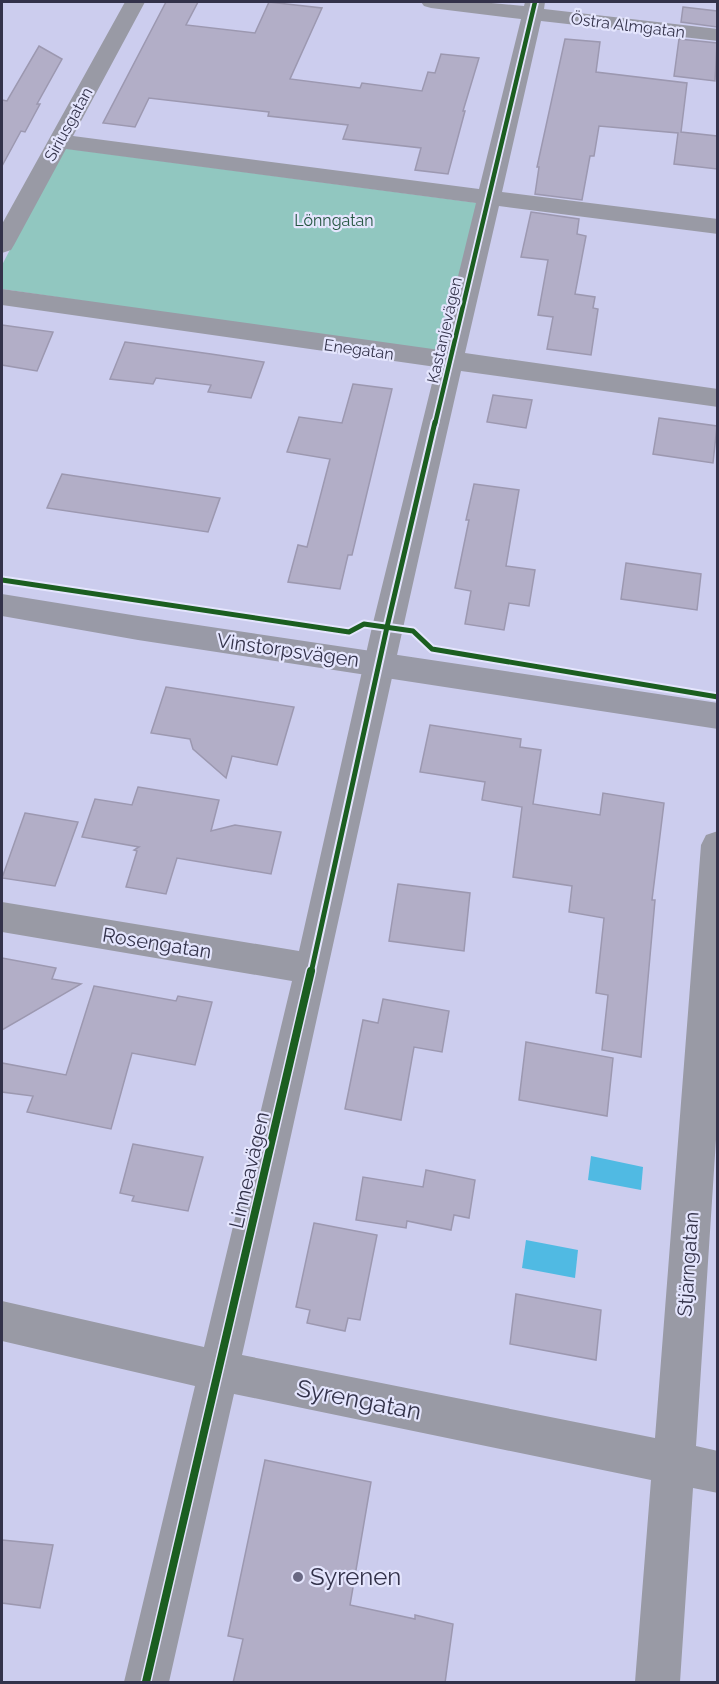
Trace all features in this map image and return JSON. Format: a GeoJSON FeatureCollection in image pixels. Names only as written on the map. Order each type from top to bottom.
{"type":"FeatureCollection","features":[{"type":"Feature","properties":{"kind":"street","name":"Siriusgatan"},"geometry":{"type":"LineString","coordinates":[[2,245],[135,2]]}},
{"type":"Feature","properties":{"kind":"street","name":"Östra Almgatan"},"geometry":{"type":"LineString","coordinates":[[431,2],[534,7],[717,35]]}},
{"type":"Feature","properties":{"kind":"street","name":"Kastanjevägen"},"geometry":{"type":"LineString","coordinates":[[379,664],[534,7]]}},
{"type":"Feature","properties":{"kind":"street"},"geometry":{"type":"LineString","coordinates":[[59,141],[717,228]]}},
{"type":"Feature","properties":{"kind":"street","name":"Enegatan"},"geometry":{"type":"LineString","coordinates":[[2,297],[717,398]]}},
{"type":"Feature","properties":{"kind":"street","name":"Vinstorpsvägen"},"geometry":{"type":"LineString","coordinates":[[2,605],[138,628],[717,716]]}},
{"type":"Feature","properties":{"kind":"street","name":"Linneavägen"},"geometry":{"type":"LineString","coordinates":[[146,1683],[312,969],[379,664]]}},
{"type":"Feature","properties":{"kind":"street","name":"Stjärngatan"},"geometry":{"type":"LineString","coordinates":[[658,1683],[717,845]]}},
{"type":"Feature","properties":{"kind":"street","name":"Rosengatan"},"geometry":{"type":"LineString","coordinates":[[2,917],[312,969]]}},
{"type":"Feature","properties":{"kind":"street","name":"Syrengatan"},"geometry":{"type":"LineString","coordinates":[[2,1321],[219,1371],[717,1472]]}},
{"type":"Feature","properties":{"kind":"green space","name":"Lönngatan"},"geometry":{"type":"Polygon","coordinates":[[[63,148],[478,203],[445,354],[2,289],[2,265],[63,148]]]}},
{"type":"Feature","properties":{"kind":"water"},"geometry":{"type":"Polygon","coordinates":[[[591,1156],[643,1167],[641,1190],[588,1180],[591,1156]]]}},
{"type":"Feature","properties":{"kind":"water"},"geometry":{"type":"Polygon","coordinates":[[[526,1240],[578,1250],[575,1278],[522,1268],[526,1240]]]}},
{"type":"Feature","properties":{"kind":"building"},"geometry":{"type":"Polygon","coordinates":[[[166,2],[198,2],[186,25],[255,33],[269,2],[322,8],[290,79],[360,88],[362,83],[422,91],[428,72],[435,73],[441,54],[479,58],[448,174],[415,170],[421,148],[343,139],[348,125],[268,116],[269,112],[149,98],[135,127],[103,123],[166,2]]]}},
{"type":"Feature","properties":{"kind":"building"},"geometry":{"type":"Polygon","coordinates":[[[683,7],[717,11],[717,27],[681,22],[683,7]]]}},
{"type":"Feature","properties":{"kind":"building"},"geometry":{"type":"Polygon","coordinates":[[[565,39],[600,42],[596,72],[687,83],[681,132],[717,136],[717,169],[674,164],[678,133],[599,126],[594,156],[590,156],[582,200],[535,194],[539,167],[537,167],[565,39]]]}},
{"type":"Feature","properties":{"kind":"building"},"geometry":{"type":"Polygon","coordinates":[[[679,39],[717,43],[715,81],[674,76],[679,39]]]}},
{"type":"Feature","properties":{"kind":"building"},"geometry":{"type":"Polygon","coordinates":[[[39,46],[62,59],[37,104],[40,104],[25,132],[21,131],[2,166],[2,100],[7,101],[39,46]]]}},
{"type":"Feature","properties":{"kind":"building"},"geometry":{"type":"Polygon","coordinates":[[[531,212],[579,219],[577,234],[586,236],[575,294],[595,297],[593,308],[598,309],[591,355],[547,349],[553,317],[538,315],[548,260],[521,257],[531,212]]]}},
{"type":"Feature","properties":{"kind":"building"},"geometry":{"type":"Polygon","coordinates":[[[2,325],[53,332],[37,371],[2,365],[2,325]]]}},
{"type":"Feature","properties":{"kind":"building"},"geometry":{"type":"Polygon","coordinates":[[[125,342],[264,362],[251,398],[208,392],[211,385],[156,378],[153,384],[110,379],[125,342]]]}},
{"type":"Feature","properties":{"kind":"building"},"geometry":{"type":"Polygon","coordinates":[[[353,384],[392,389],[352,555],[348,555],[340,589],[288,582],[298,545],[307,547],[330,459],[287,452],[299,417],[342,423],[353,384]]]}},
{"type":"Feature","properties":{"kind":"building"},"geometry":{"type":"Polygon","coordinates":[[[493,395],[532,400],[526,428],[487,422],[493,395]]]}},
{"type":"Feature","properties":{"kind":"building"},"geometry":{"type":"Polygon","coordinates":[[[659,418],[717,426],[713,463],[653,454],[659,418]]]}},
{"type":"Feature","properties":{"kind":"building"},"geometry":{"type":"Polygon","coordinates":[[[62,474],[220,498],[208,532],[47,508],[62,474]]]}},
{"type":"Feature","properties":{"kind":"building"},"geometry":{"type":"Polygon","coordinates":[[[474,484],[519,490],[506,566],[535,570],[529,606],[509,603],[504,630],[465,624],[471,591],[455,588],[474,484]]]}},
{"type":"Feature","properties":{"kind":"building"},"geometry":{"type":"Polygon","coordinates":[[[626,563],[701,574],[697,610],[621,599],[626,563]]]}},
{"type":"Feature","properties":{"kind":"building"},"geometry":{"type":"Polygon","coordinates":[[[166,687],[294,707],[277,765],[232,756],[226,778],[193,749],[190,739],[151,733],[166,687]]]}},
{"type":"Feature","properties":{"kind":"building"},"geometry":{"type":"Polygon","coordinates":[[[430,725],[521,739],[520,747],[541,750],[533,804],[600,815],[603,793],[664,803],[652,900],[655,900],[641,1057],[602,1050],[608,995],[596,993],[604,918],[569,912],[572,886],[513,877],[522,807],[482,800],[485,782],[420,772],[430,725]]]}},
{"type":"Feature","properties":{"kind":"building"},"geometry":{"type":"Polygon","coordinates":[[[138,787],[219,800],[211,831],[235,825],[281,832],[271,874],[177,858],[166,894],[126,887],[137,851],[134,850],[139,847],[82,837],[95,799],[132,805],[138,787]]]}},
{"type":"Feature","properties":{"kind":"building"},"geometry":{"type":"Polygon","coordinates":[[[25,813],[78,822],[55,886],[2,878],[25,813]]]}},
{"type":"Feature","properties":{"kind":"building"},"geometry":{"type":"Polygon","coordinates":[[[398,884],[470,893],[464,951],[389,941],[398,884]]]}},
{"type":"Feature","properties":{"kind":"building"},"geometry":{"type":"Polygon","coordinates":[[[2,958],[56,968],[52,979],[81,984],[2,1030],[2,958]]]}},
{"type":"Feature","properties":{"kind":"building"},"geometry":{"type":"Polygon","coordinates":[[[94,986],[176,1001],[178,996],[212,1002],[195,1065],[132,1053],[111,1129],[27,1112],[33,1096],[2,1092],[2,1063],[66,1075],[94,986]]]}},
{"type":"Feature","properties":{"kind":"building"},"geometry":{"type":"Polygon","coordinates":[[[383,999],[449,1011],[442,1052],[414,1047],[401,1120],[345,1109],[363,1020],[378,1023],[383,999]]]}},
{"type":"Feature","properties":{"kind":"building"},"geometry":{"type":"Polygon","coordinates":[[[526,1042],[613,1058],[607,1116],[519,1100],[526,1042]]]}},
{"type":"Feature","properties":{"kind":"building"},"geometry":{"type":"Polygon","coordinates":[[[133,1144],[203,1157],[188,1211],[132,1201],[134,1196],[120,1193],[133,1144]]]}},
{"type":"Feature","properties":{"kind":"building"},"geometry":{"type":"Polygon","coordinates":[[[426,1170],[475,1180],[469,1218],[454,1215],[451,1230],[407,1221],[406,1228],[356,1220],[363,1177],[423,1187],[426,1170]]]}},
{"type":"Feature","properties":{"kind":"building"},"geometry":{"type":"Polygon","coordinates":[[[314,1223],[377,1235],[360,1320],[348,1318],[345,1331],[307,1323],[310,1310],[296,1307],[314,1223]]]}},
{"type":"Feature","properties":{"kind":"building"},"geometry":{"type":"Polygon","coordinates":[[[516,1294],[601,1310],[596,1360],[510,1344],[516,1294]]]}},
{"type":"Feature","properties":{"kind":"building"},"geometry":{"type":"Polygon","coordinates":[[[265,1460],[371,1482],[350,1605],[415,1619],[415,1615],[453,1624],[445,1683],[233,1683],[243,1639],[228,1636],[265,1460]]]}},
{"type":"Feature","properties":{"kind":"building"},"geometry":{"type":"Polygon","coordinates":[[[2,1540],[53,1545],[40,1608],[2,1603],[2,1540]]]}},
{"type":"Feature","properties":{"kind":"cycle path"},"geometry":{"type":"LineString","coordinates":[[146,1682],[312,969],[387,627],[535,2]]}},
{"type":"Feature","properties":{"kind":"cycle path"},"geometry":{"type":"LineString","coordinates":[[2,580],[349,632],[364,624],[413,631],[432,649],[718,697]]}},
{"type":"Feature","properties":{"kind":"place","name":"Syrenen"},"geometry":{"type":"Point","coordinates":[298,1577]}}]}
